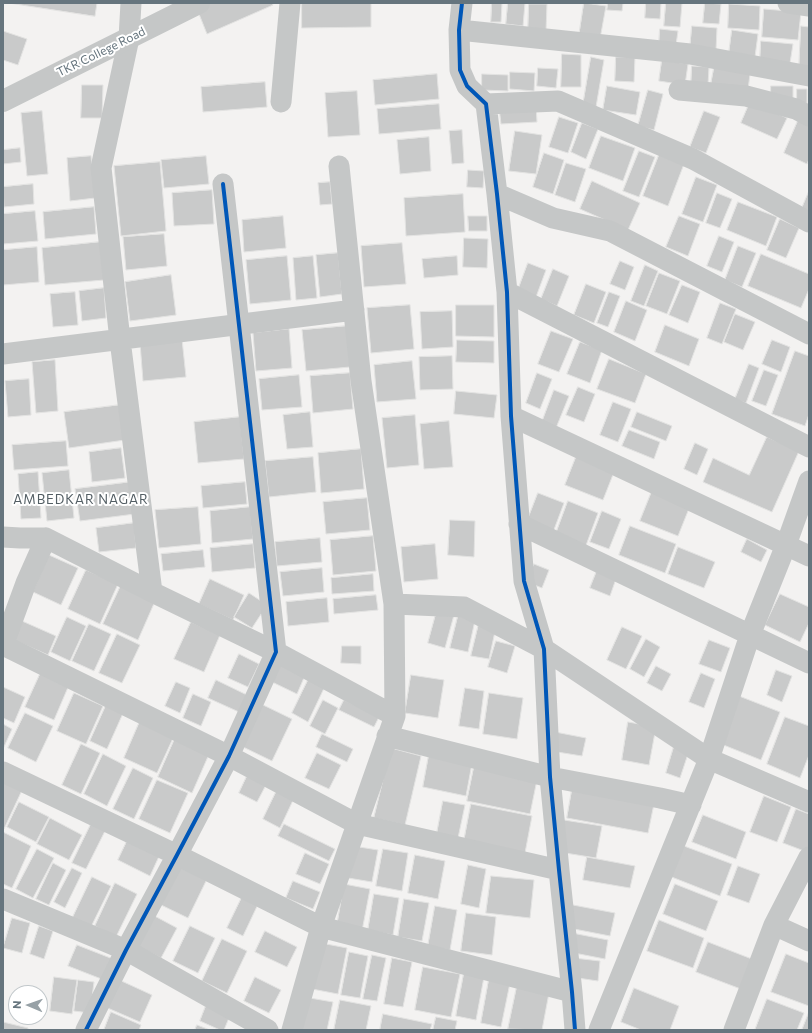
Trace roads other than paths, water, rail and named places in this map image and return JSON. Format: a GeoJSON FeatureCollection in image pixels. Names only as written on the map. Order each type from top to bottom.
{"type":"FeatureCollection","features":[{"type":"Feature","properties":{"kind":"street"},"geometry":{"type":"LineString","coordinates":[[131,3],[128,38],[102,168],[120,340],[152,592]]}},
{"type":"Feature","properties":{"kind":"street","name":"TKR College Road"},"geometry":{"type":"LineString","coordinates":[[3,100],[199,3]]}},
{"type":"Feature","properties":{"kind":"street"},"geometry":{"type":"LineString","coordinates":[[281,102],[290,3]]}},
{"type":"Feature","properties":{"kind":"street"},"geometry":{"type":"LineString","coordinates":[[462,3],[459,30],[460,70],[468,86],[486,104],[497,194],[507,292],[510,416],[524,581],[544,649],[550,777],[575,1030]]}},
{"type":"Feature","properties":{"kind":"street"},"geometry":{"type":"LineString","coordinates":[[788,3],[809,6]]}},
{"type":"Feature","properties":{"kind":"street"},"geometry":{"type":"LineString","coordinates":[[459,30],[690,54],[809,76]]}},
{"type":"Feature","properties":{"kind":"street"},"geometry":{"type":"LineString","coordinates":[[679,90],[746,96],[796,109],[809,116]]}},
{"type":"Feature","properties":{"kind":"street"},"geometry":{"type":"LineString","coordinates":[[486,104],[558,101],[693,159],[809,222]]}},
{"type":"Feature","properties":{"kind":"street"},"geometry":{"type":"LineString","coordinates":[[292,1030],[321,927],[395,716],[394,604],[361,381],[339,166]]}},
{"type":"Feature","properties":{"kind":"street"},"geometry":{"type":"LineString","coordinates":[[86,1030],[126,950],[229,756],[276,652],[223,184]]}},
{"type":"Feature","properties":{"kind":"street"},"geometry":{"type":"LineString","coordinates":[[497,194],[553,218],[610,231],[809,334]]}},
{"type":"Feature","properties":{"kind":"street"},"geometry":{"type":"LineString","coordinates":[[507,292],[809,447]]}},
{"type":"Feature","properties":{"kind":"street"},"geometry":{"type":"LineString","coordinates":[[3,354],[354,310]]}},
{"type":"Feature","properties":{"kind":"street"},"geometry":{"type":"LineString","coordinates":[[510,416],[809,556]]}},
{"type":"Feature","properties":{"kind":"street"},"geometry":{"type":"LineString","coordinates":[[599,1030],[709,759],[750,634],[786,545],[809,481]]}},
{"type":"Feature","properties":{"kind":"street"},"geometry":{"type":"LineString","coordinates":[[519,524],[809,663]]}},
{"type":"Feature","properties":{"kind":"street"},"geometry":{"type":"LineString","coordinates":[[3,537],[46,538],[152,592],[276,652],[395,716]]}},
{"type":"Feature","properties":{"kind":"street"},"geometry":{"type":"LineString","coordinates":[[46,538],[26,583],[3,645],[229,756],[358,824],[559,870]]}},
{"type":"Feature","properties":{"kind":"street"},"geometry":{"type":"LineString","coordinates":[[394,604],[464,606],[544,649],[709,759],[809,802]]}},
{"type":"Feature","properties":{"kind":"street"},"geometry":{"type":"LineString","coordinates":[[387,736],[550,777],[691,805]]}},
{"type":"Feature","properties":{"kind":"street"},"geometry":{"type":"LineString","coordinates":[[3,772],[177,855],[321,927],[572,992]]}},
{"type":"Feature","properties":{"kind":"street"},"geometry":{"type":"LineString","coordinates":[[734,1030],[774,926],[809,857]]}},
{"type":"Feature","properties":{"kind":"street"},"geometry":{"type":"LineString","coordinates":[[3,899],[126,950],[268,1030]]}},
{"type":"Feature","properties":{"kind":"street"},"geometry":{"type":"LineString","coordinates":[[774,926],[809,941]]}},
{"type":"Feature","properties":{"kind":"district","name":"AMBEDKAR NAGAR"},"geometry":{"type":"Point","coordinates":[81,500]}}]}
